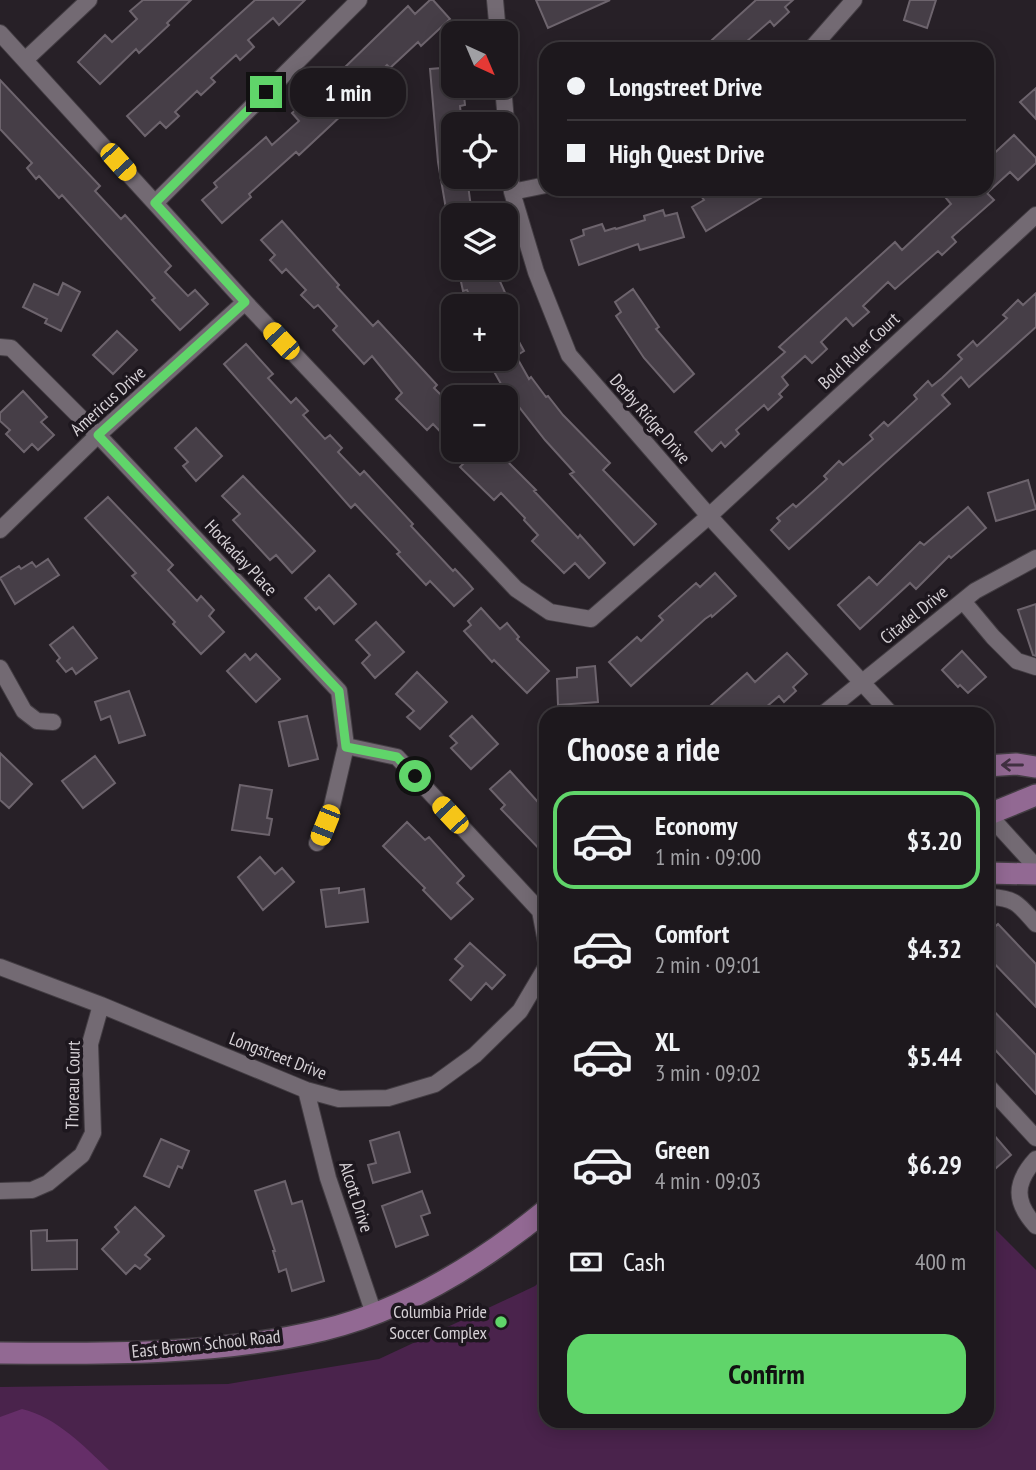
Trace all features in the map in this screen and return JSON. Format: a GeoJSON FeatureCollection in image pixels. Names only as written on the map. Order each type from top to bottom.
{"type":"FeatureCollection","features":[{"type":"Feature","properties":{"kind":"main road"},"geometry":{"type":"LineString","coordinates":[[994,766],[1016,764],[1036,767]]}},
{"type":"Feature","properties":{"kind":"main road"},"geometry":{"type":"LineString","coordinates":[[994,811],[1036,795]]}},
{"type":"Feature","properties":{"kind":"main road"},"geometry":{"type":"LineString","coordinates":[[994,873],[1036,874]]}},
{"type":"Feature","properties":{"kind":"main road","name":"East Brown School Road"},"geometry":{"type":"LineString","coordinates":[[0,1353],[104,1354],[242,1344],[324,1330],[374,1314],[440,1284],[505,1244],[539,1216]]}},
{"type":"Feature","properties":{"kind":"street"},"geometry":{"type":"LineString","coordinates":[[25,60],[89,0]]}},
{"type":"Feature","properties":{"kind":"street"},"geometry":{"type":"LineString","coordinates":[[155,203],[359,0]]}},
{"type":"Feature","properties":{"kind":"street"},"geometry":{"type":"LineString","coordinates":[[495,0],[497,21]]}},
{"type":"Feature","properties":{"kind":"street"},"geometry":{"type":"LineString","coordinates":[[817,42],[854,0]]}},
{"type":"Feature","properties":{"kind":"street"},"geometry":{"type":"LineString","coordinates":[[0,33],[245,302]]}},
{"type":"Feature","properties":{"kind":"street","name":"Derby Ridge Drive"},"geometry":{"type":"LineString","coordinates":[[504,98],[512,192],[536,272],[569,355],[709,516],[884,707]]}},
{"type":"Feature","properties":{"kind":"street"},"geometry":{"type":"LineString","coordinates":[[512,192],[539,186]]}},
{"type":"Feature","properties":{"kind":"street","name":"Bold Ruler Court"},"geometry":{"type":"LineString","coordinates":[[245,302],[516,589],[550,612],[591,619],[709,516],[1036,215]]}},
{"type":"Feature","properties":{"kind":"street","name":"Americus Drive"},"geometry":{"type":"LineString","coordinates":[[0,530],[98,435],[245,302]]}},
{"type":"Feature","properties":{"kind":"street","name":"Hockaday Place"},"geometry":{"type":"LineString","coordinates":[[0,348],[11,348],[98,435],[339,691],[346,747],[332,806],[317,843]]}},
{"type":"Feature","properties":{"kind":"street","name":"Citadel Drive"},"geometry":{"type":"LineString","coordinates":[[831,707],[975,591],[1036,558]]}},
{"type":"Feature","properties":{"kind":"street"},"geometry":{"type":"LineString","coordinates":[[963,601],[1017,661],[1036,667]]}},
{"type":"Feature","properties":{"kind":"street"},"geometry":{"type":"LineString","coordinates":[[0,668],[24,711],[37,721],[53,722]]}},
{"type":"Feature","properties":{"kind":"street"},"geometry":{"type":"LineString","coordinates":[[346,747],[397,757],[539,910]]}},
{"type":"Feature","properties":{"kind":"street"},"geometry":{"type":"LineString","coordinates":[[994,822],[1036,867]]}},
{"type":"Feature","properties":{"kind":"street"},"geometry":{"type":"LineString","coordinates":[[994,897],[1008,898],[1021,906],[1036,924]]}},
{"type":"Feature","properties":{"kind":"street","name":"Longstreet Drive"},"geometry":{"type":"LineString","coordinates":[[0,967],[102,1004],[306,1090],[339,1098],[388,1098],[435,1084],[475,1055],[520,1011],[539,979]]}},
{"type":"Feature","properties":{"kind":"street","name":"Thoreau Court"},"geometry":{"type":"LineString","coordinates":[[0,1191],[32,1190],[63,1172],[82,1155],[93,1133],[90,1044],[102,1004]]}},
{"type":"Feature","properties":{"kind":"street","name":"Alcott Drive"},"geometry":{"type":"LineString","coordinates":[[306,1090],[328,1178],[374,1314]]}},
{"type":"Feature","properties":{"kind":"street"},"geometry":{"type":"LineString","coordinates":[[994,1093],[1036,1138]]}},
{"type":"Feature","properties":{"kind":"street"},"geometry":{"type":"LineString","coordinates":[[1036,1159],[1023,1173],[1018,1195],[1026,1215],[1036,1226]]}},
{"type":"Feature","properties":{"kind":"shaded area","name":"Columbia Pride Soccer Complex"},"geometry":{"type":"Polygon","coordinates":[[[994,1228],[1036,1270],[1036,1470],[0,1470],[0,1387],[228,1384],[379,1359],[539,1282],[539,1428],[994,1428],[994,1228]]]}},
{"type":"Feature","properties":{"kind":"shaded area"},"geometry":{"type":"Polygon","coordinates":[[[22,1409],[58,1425],[109,1470],[0,1470],[0,1417],[22,1409]]]}},
{"type":"Feature","properties":{"kind":"building"},"geometry":{"type":"Polygon","coordinates":[[[143,0],[191,0],[139,53],[136,49],[100,84],[78,62],[105,35],[112,42],[137,19],[130,11],[143,0]]]}},
{"type":"Feature","properties":{"kind":"building"},"geometry":{"type":"Polygon","coordinates":[[[255,0],[305,0],[279,25],[273,18],[248,40],[254,47],[240,60],[236,55],[211,78],[215,82],[201,95],[197,91],[175,112],[179,116],[166,128],[160,122],[145,136],[127,116],[255,0]]]}},
{"type":"Feature","properties":{"kind":"building"},"geometry":{"type":"Polygon","coordinates":[[[433,0],[450,19],[441,21],[441,27],[421,46],[418,42],[390,68],[387,65],[350,102],[354,106],[345,115],[344,113],[299,155],[296,152],[249,194],[251,197],[222,223],[202,200],[217,187],[214,183],[266,137],[272,145],[299,121],[292,113],[305,102],[307,104],[408,6],[415,14],[433,0]]]}},
{"type":"Feature","properties":{"kind":"building"},"geometry":{"type":"Polygon","coordinates":[[[536,0],[610,0],[548,28],[536,0]]]}},
{"type":"Feature","properties":{"kind":"building"},"geometry":{"type":"Polygon","coordinates":[[[756,0],[793,0],[785,7],[789,12],[774,26],[770,21],[746,42],[710,42],[756,0]]]}},
{"type":"Feature","properties":{"kind":"building"},"geometry":{"type":"Polygon","coordinates":[[[910,0],[936,0],[927,28],[904,20],[910,0]]]}},
{"type":"Feature","properties":{"kind":"building"},"geometry":{"type":"Polygon","coordinates":[[[441,68],[441,98],[464,98],[465,105],[460,106],[461,112],[441,112],[441,180],[438,162],[430,69],[441,68]]]}},
{"type":"Feature","properties":{"kind":"building"},"geometry":{"type":"Polygon","coordinates":[[[0,80],[100,186],[95,191],[121,219],[125,215],[171,266],[165,272],[188,296],[195,290],[208,304],[180,330],[152,300],[155,298],[62,195],[59,198],[39,176],[36,179],[27,168],[32,163],[0,129],[0,80]]]}},
{"type":"Feature","properties":{"kind":"building"},"geometry":{"type":"Polygon","coordinates":[[[1036,88],[1036,119],[1020,102],[1036,88]]]}},
{"type":"Feature","properties":{"kind":"building"},"geometry":{"type":"Polygon","coordinates":[[[1014,135],[1036,158],[1036,163],[1018,180],[1010,172],[994,187],[994,154],[1014,135]]]}},
{"type":"Feature","properties":{"kind":"building"},"geometry":{"type":"Polygon","coordinates":[[[443,189],[469,189],[470,203],[445,203],[443,189]]]}},
{"type":"Feature","properties":{"kind":"building"},"geometry":{"type":"Polygon","coordinates":[[[701,196],[764,196],[706,231],[692,207],[704,200],[701,196]]]}},
{"type":"Feature","properties":{"kind":"building"},"geometry":{"type":"Polygon","coordinates":[[[948,196],[990,196],[994,200],[952,237],[956,242],[942,255],[938,251],[895,289],[888,282],[863,306],[869,312],[853,326],[846,318],[821,342],[827,349],[812,363],[805,356],[782,377],[788,385],[779,394],[782,397],[768,410],[764,405],[736,430],[739,434],[725,447],[721,442],[712,451],[695,432],[785,352],[779,347],[895,242],[902,250],[951,204],[946,198],[948,196]]]}},
{"type":"Feature","properties":{"kind":"building"},"geometry":{"type":"Polygon","coordinates":[[[663,210],[665,216],[677,213],[684,237],[640,250],[638,244],[579,265],[571,240],[584,235],[583,230],[602,224],[605,231],[616,229],[645,220],[644,216],[663,210]]]}},
{"type":"Feature","properties":{"kind":"building"},"geometry":{"type":"Polygon","coordinates":[[[282,221],[373,326],[378,321],[437,385],[434,388],[441,395],[441,432],[433,424],[427,430],[396,399],[402,393],[372,356],[364,364],[333,330],[337,326],[318,305],[314,308],[301,295],[306,290],[286,269],[282,273],[270,260],[275,255],[261,240],[282,221]]]}},
{"type":"Feature","properties":{"kind":"building"},"geometry":{"type":"Polygon","coordinates":[[[461,280],[499,280],[506,294],[469,294],[467,290],[463,291],[461,280]]]}},
{"type":"Feature","properties":{"kind":"building"},"geometry":{"type":"Polygon","coordinates":[[[63,283],[80,292],[61,331],[45,323],[47,319],[23,307],[34,284],[58,295],[63,283]]]}},
{"type":"Feature","properties":{"kind":"building"},"geometry":{"type":"Polygon","coordinates":[[[633,289],[659,327],[656,329],[694,374],[674,392],[644,358],[616,316],[621,312],[615,302],[633,289]]]}},
{"type":"Feature","properties":{"kind":"building"},"geometry":{"type":"Polygon","coordinates":[[[1036,293],[1036,327],[969,387],[961,377],[942,395],[950,404],[789,549],[771,530],[780,521],[777,518],[793,504],[796,507],[827,479],[824,476],[839,461],[843,465],[873,439],[870,435],[884,422],[888,426],[917,399],[914,395],[928,381],[932,386],[942,378],[962,359],[958,355],[973,341],[977,346],[1007,318],[1003,315],[1018,300],[1023,305],[1036,293]]]}},
{"type":"Feature","properties":{"kind":"building"},"geometry":{"type":"Polygon","coordinates":[[[117,331],[137,350],[113,374],[93,355],[117,331]]]}},
{"type":"Feature","properties":{"kind":"building"},"geometry":{"type":"Polygon","coordinates":[[[518,340],[524,351],[518,355],[518,340]]]}},
{"type":"Feature","properties":{"kind":"building"},"geometry":{"type":"Polygon","coordinates":[[[246,344],[273,374],[268,378],[291,403],[296,398],[308,411],[303,415],[325,439],[330,435],[342,448],[338,452],[360,475],[364,471],[413,524],[411,526],[473,589],[454,606],[430,581],[426,585],[397,554],[400,552],[355,504],[351,508],[224,364],[246,344]]]}},
{"type":"Feature","properties":{"kind":"building"},"geometry":{"type":"Polygon","coordinates":[[[518,360],[529,379],[531,377],[546,397],[548,396],[610,463],[603,470],[656,524],[634,545],[570,474],[574,472],[518,406],[518,385],[501,384],[494,371],[518,371],[518,360]]]}},
{"type":"Feature","properties":{"kind":"building"},"geometry":{"type":"Polygon","coordinates":[[[23,391],[47,417],[41,422],[54,435],[38,450],[32,444],[24,452],[6,434],[10,430],[0,421],[0,413],[23,391]]]}},
{"type":"Feature","properties":{"kind":"building"},"geometry":{"type":"Polygon","coordinates":[[[196,428],[222,456],[196,481],[183,466],[188,462],[175,448],[196,428]]]}},
{"type":"Feature","properties":{"kind":"building"},"geometry":{"type":"Polygon","coordinates":[[[465,462],[508,462],[578,538],[580,535],[605,563],[589,578],[575,563],[564,573],[532,541],[538,535],[501,493],[494,500],[460,467],[465,462]]]}},
{"type":"Feature","properties":{"kind":"building"},"geometry":{"type":"Polygon","coordinates":[[[243,476],[315,551],[292,573],[276,555],[270,560],[233,520],[240,514],[222,496],[243,476]]]}},
{"type":"Feature","properties":{"kind":"building"},"geometry":{"type":"Polygon","coordinates":[[[1028,480],[1036,509],[996,521],[988,493],[1028,480]]]}},
{"type":"Feature","properties":{"kind":"building"},"geometry":{"type":"Polygon","coordinates":[[[108,497],[173,565],[168,570],[197,601],[201,596],[214,610],[209,616],[224,632],[201,654],[132,576],[136,573],[85,518],[108,497]]]}},
{"type":"Feature","properties":{"kind":"building"},"geometry":{"type":"Polygon","coordinates":[[[968,507],[986,528],[951,558],[949,556],[916,589],[910,583],[860,629],[838,605],[869,577],[877,585],[920,542],[924,545],[968,507]]]}},
{"type":"Feature","properties":{"kind":"building"},"geometry":{"type":"Polygon","coordinates":[[[48,559],[59,575],[15,604],[0,578],[19,566],[21,569],[32,562],[36,567],[48,559]]]}},
{"type":"Feature","properties":{"kind":"building"},"geometry":{"type":"Polygon","coordinates":[[[715,573],[736,596],[712,617],[711,615],[705,619],[631,686],[609,662],[637,637],[641,641],[663,620],[659,616],[696,583],[700,587],[715,573]]]}},
{"type":"Feature","properties":{"kind":"building"},"geometry":{"type":"Polygon","coordinates":[[[329,575],[356,604],[334,624],[319,607],[316,610],[305,598],[329,575]]]}},
{"type":"Feature","properties":{"kind":"building"},"geometry":{"type":"Polygon","coordinates":[[[1036,604],[1036,656],[1033,655],[1018,610],[1036,604]]]}},
{"type":"Feature","properties":{"kind":"building"},"geometry":{"type":"Polygon","coordinates":[[[481,608],[500,629],[507,623],[519,637],[517,639],[549,671],[527,693],[494,660],[492,662],[464,631],[471,625],[468,621],[481,608]]]}},
{"type":"Feature","properties":{"kind":"building"},"geometry":{"type":"Polygon","coordinates":[[[376,622],[404,652],[375,678],[362,663],[370,655],[356,640],[376,622]]]}},
{"type":"Feature","properties":{"kind":"building"},"geometry":{"type":"Polygon","coordinates":[[[73,627],[97,658],[76,674],[72,668],[66,672],[57,661],[60,658],[50,645],[73,627]]]}},
{"type":"Feature","properties":{"kind":"building"},"geometry":{"type":"Polygon","coordinates":[[[962,651],[986,677],[968,693],[960,685],[958,687],[942,670],[962,651]]]}},
{"type":"Feature","properties":{"kind":"building"},"geometry":{"type":"Polygon","coordinates":[[[787,653],[807,674],[793,687],[796,691],[784,702],[779,696],[766,707],[709,707],[747,673],[755,682],[787,653]]]}},
{"type":"Feature","properties":{"kind":"building"},"geometry":{"type":"Polygon","coordinates":[[[245,654],[250,660],[256,654],[280,679],[256,702],[227,671],[245,654]]]}},
{"type":"Feature","properties":{"kind":"building"},"geometry":{"type":"Polygon","coordinates":[[[595,666],[598,702],[558,705],[557,679],[577,677],[577,668],[595,666]]]}},
{"type":"Feature","properties":{"kind":"building"},"geometry":{"type":"Polygon","coordinates":[[[417,672],[447,702],[420,729],[407,717],[414,711],[396,694],[417,672]]]}},
{"type":"Feature","properties":{"kind":"building"},"geometry":{"type":"Polygon","coordinates":[[[129,691],[145,735],[119,743],[110,716],[101,720],[95,702],[129,691]]]}},
{"type":"Feature","properties":{"kind":"building"},"geometry":{"type":"Polygon","coordinates":[[[307,716],[318,759],[289,766],[279,722],[307,716]]]}},
{"type":"Feature","properties":{"kind":"building"},"geometry":{"type":"Polygon","coordinates":[[[472,716],[498,744],[471,769],[451,748],[457,743],[450,736],[472,716]]]}},
{"type":"Feature","properties":{"kind":"building"},"geometry":{"type":"Polygon","coordinates":[[[0,753],[32,784],[9,808],[0,800],[0,753]]]}},
{"type":"Feature","properties":{"kind":"building"},"geometry":{"type":"Polygon","coordinates":[[[95,756],[115,783],[83,808],[62,781],[95,756]]]}},
{"type":"Feature","properties":{"kind":"building"},"geometry":{"type":"Polygon","coordinates":[[[510,771],[539,803],[539,849],[501,809],[505,805],[490,789],[510,771]]]}},
{"type":"Feature","properties":{"kind":"building"},"geometry":{"type":"Polygon","coordinates":[[[240,785],[272,790],[267,818],[272,819],[269,835],[232,830],[240,785]]]}},
{"type":"Feature","properties":{"kind":"building"},"geometry":{"type":"Polygon","coordinates":[[[407,822],[425,840],[429,837],[464,876],[457,883],[473,899],[451,919],[423,890],[425,888],[383,846],[407,822]]]}},
{"type":"Feature","properties":{"kind":"building"},"geometry":{"type":"Polygon","coordinates":[[[260,857],[275,874],[282,868],[294,882],[263,910],[238,877],[260,857]]]}},
{"type":"Feature","properties":{"kind":"building"},"geometry":{"type":"Polygon","coordinates":[[[339,888],[339,893],[364,889],[368,922],[326,927],[321,890],[339,888]]]}},
{"type":"Feature","properties":{"kind":"building"},"geometry":{"type":"Polygon","coordinates":[[[998,924],[1036,964],[1036,1007],[994,963],[994,928],[998,924]]]}},
{"type":"Feature","properties":{"kind":"building"},"geometry":{"type":"Polygon","coordinates":[[[470,943],[505,975],[492,989],[486,983],[471,1000],[450,980],[463,966],[455,959],[470,943]]]}},
{"type":"Feature","properties":{"kind":"building"},"geometry":{"type":"Polygon","coordinates":[[[994,1011],[1036,1055],[1036,1094],[994,1049],[994,1011]]]}},
{"type":"Feature","properties":{"kind":"building"},"geometry":{"type":"Polygon","coordinates":[[[399,1132],[410,1172],[373,1183],[368,1165],[376,1163],[370,1141],[399,1132]]]}},
{"type":"Feature","properties":{"kind":"building"},"geometry":{"type":"Polygon","coordinates":[[[994,1135],[1011,1155],[994,1170],[994,1135]]]}},
{"type":"Feature","properties":{"kind":"building"},"geometry":{"type":"Polygon","coordinates":[[[161,1139],[189,1151],[182,1168],[178,1166],[169,1187],[144,1176],[161,1139]]]}},
{"type":"Feature","properties":{"kind":"building"},"geometry":{"type":"Polygon","coordinates":[[[285,1181],[292,1204],[302,1201],[324,1281],[292,1291],[286,1269],[279,1272],[275,1251],[255,1191],[285,1181]]]}},
{"type":"Feature","properties":{"kind":"building"},"geometry":{"type":"Polygon","coordinates":[[[422,1191],[430,1213],[421,1216],[428,1235],[396,1247],[382,1206],[422,1191]]]}},
{"type":"Feature","properties":{"kind":"building"},"geometry":{"type":"Polygon","coordinates":[[[135,1207],[164,1236],[145,1255],[150,1259],[140,1269],[135,1265],[126,1274],[102,1249],[119,1232],[115,1227],[135,1207]]]}},
{"type":"Feature","properties":{"kind":"building"},"geometry":{"type":"Polygon","coordinates":[[[47,1230],[47,1241],[77,1240],[77,1269],[32,1270],[31,1231],[47,1230]]]}},
{"type":"Feature","properties":{"kind":"place","name":"Columbia Pride Soccer Complex"},"geometry":{"type":"Point","coordinates":[501,1322]}},
{"type":"Feature","properties":{"kind":"route"},"geometry":{"type":"LineString","coordinates":[[266,92],[155,203],[245,302],[98,435],[339,691],[346,747],[397,757],[415,776]]}}]}
